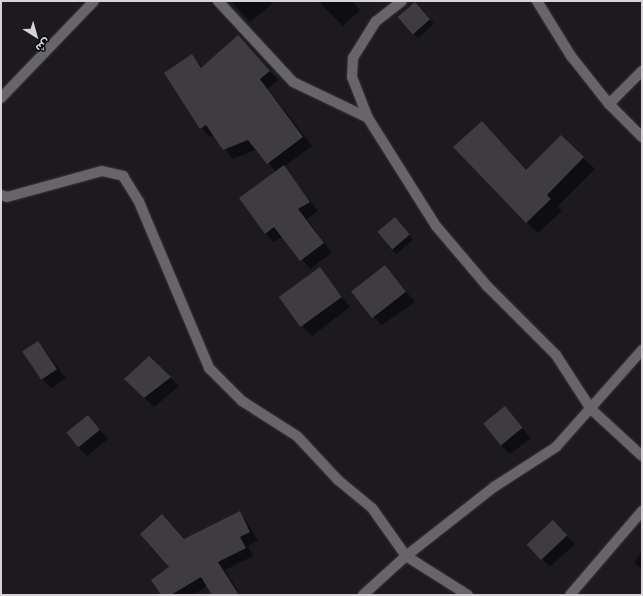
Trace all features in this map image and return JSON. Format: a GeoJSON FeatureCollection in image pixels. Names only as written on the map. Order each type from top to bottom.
{"type":"FeatureCollection","features":[{"type":"Feature","properties":{"kind":"street"},"geometry":{"type":"LineString","coordinates":[[1,98],[94,1]]}},
{"type":"Feature","properties":{"kind":"street"},"geometry":{"type":"LineString","coordinates":[[218,1],[293,82],[368,118]]}},
{"type":"Feature","properties":{"kind":"street"},"geometry":{"type":"LineString","coordinates":[[402,1],[376,21],[353,58],[352,77],[368,118],[436,226],[487,286],[556,356],[591,409],[642,456]]}},
{"type":"Feature","properties":{"kind":"street"},"geometry":{"type":"LineString","coordinates":[[537,1],[571,56],[609,104],[642,137]]}},
{"type":"Feature","properties":{"kind":"street"},"geometry":{"type":"LineString","coordinates":[[609,104],[642,71]]}},
{"type":"Feature","properties":{"kind":"street"},"geometry":{"type":"LineString","coordinates":[[1,195],[7,197],[102,171],[123,176],[139,202],[209,368],[242,401],[297,436],[338,480],[372,508],[406,556],[468,595]]}},
{"type":"Feature","properties":{"kind":"street"},"geometry":{"type":"LineString","coordinates":[[363,595],[406,556],[494,487],[556,447],[642,350]]}},
{"type":"Feature","properties":{"kind":"street"},"geometry":{"type":"LineString","coordinates":[[570,595],[642,511]]}},
{"type":"Feature","properties":{"kind":"building"},"geometry":{"type":"Polygon","coordinates":[[[415,2],[430,19],[413,34],[398,17],[415,2]]]}},
{"type":"Feature","properties":{"kind":"building"},"geometry":{"type":"Polygon","coordinates":[[[238,35],[270,71],[260,79],[303,137],[267,164],[248,140],[223,150],[206,125],[200,129],[164,73],[192,54],[201,68],[238,35]]]}},
{"type":"Feature","properties":{"kind":"building"},"geometry":{"type":"Polygon","coordinates":[[[482,121],[526,170],[561,135],[584,157],[547,195],[551,199],[526,223],[453,147],[482,121]]]}},
{"type":"Feature","properties":{"kind":"building"},"geometry":{"type":"Polygon","coordinates":[[[284,165],[310,202],[298,209],[324,243],[300,261],[274,227],[265,234],[239,198],[284,165]]]}},
{"type":"Feature","properties":{"kind":"building"},"geometry":{"type":"Polygon","coordinates":[[[395,217],[410,235],[392,249],[377,232],[395,217]]]}},
{"type":"Feature","properties":{"kind":"building"},"geometry":{"type":"Polygon","coordinates":[[[385,265],[406,292],[372,318],[351,291],[385,265]]]}},
{"type":"Feature","properties":{"kind":"building"},"geometry":{"type":"Polygon","coordinates":[[[320,267],[342,297],[300,327],[279,297],[320,267]]]}},
{"type":"Feature","properties":{"kind":"building"},"geometry":{"type":"Polygon","coordinates":[[[38,341],[57,369],[41,380],[22,352],[38,341]]]}},
{"type":"Feature","properties":{"kind":"building"},"geometry":{"type":"Polygon","coordinates":[[[149,356],[171,377],[144,398],[124,379],[149,356]]]}},
{"type":"Feature","properties":{"kind":"building"},"geometry":{"type":"Polygon","coordinates":[[[505,406],[523,428],[501,445],[483,424],[505,406]]]}},
{"type":"Feature","properties":{"kind":"building"},"geometry":{"type":"Polygon","coordinates":[[[88,415],[100,430],[78,447],[66,433],[88,415]]]}},
{"type":"Feature","properties":{"kind":"building"},"geometry":{"type":"Polygon","coordinates":[[[240,511],[250,532],[240,537],[246,548],[218,562],[239,595],[212,595],[201,577],[171,595],[161,595],[151,580],[169,567],[140,534],[162,514],[184,539],[240,511]]]}},
{"type":"Feature","properties":{"kind":"building"},"geometry":{"type":"Polygon","coordinates":[[[553,520],[567,535],[541,560],[527,545],[553,520]]]}}]}
